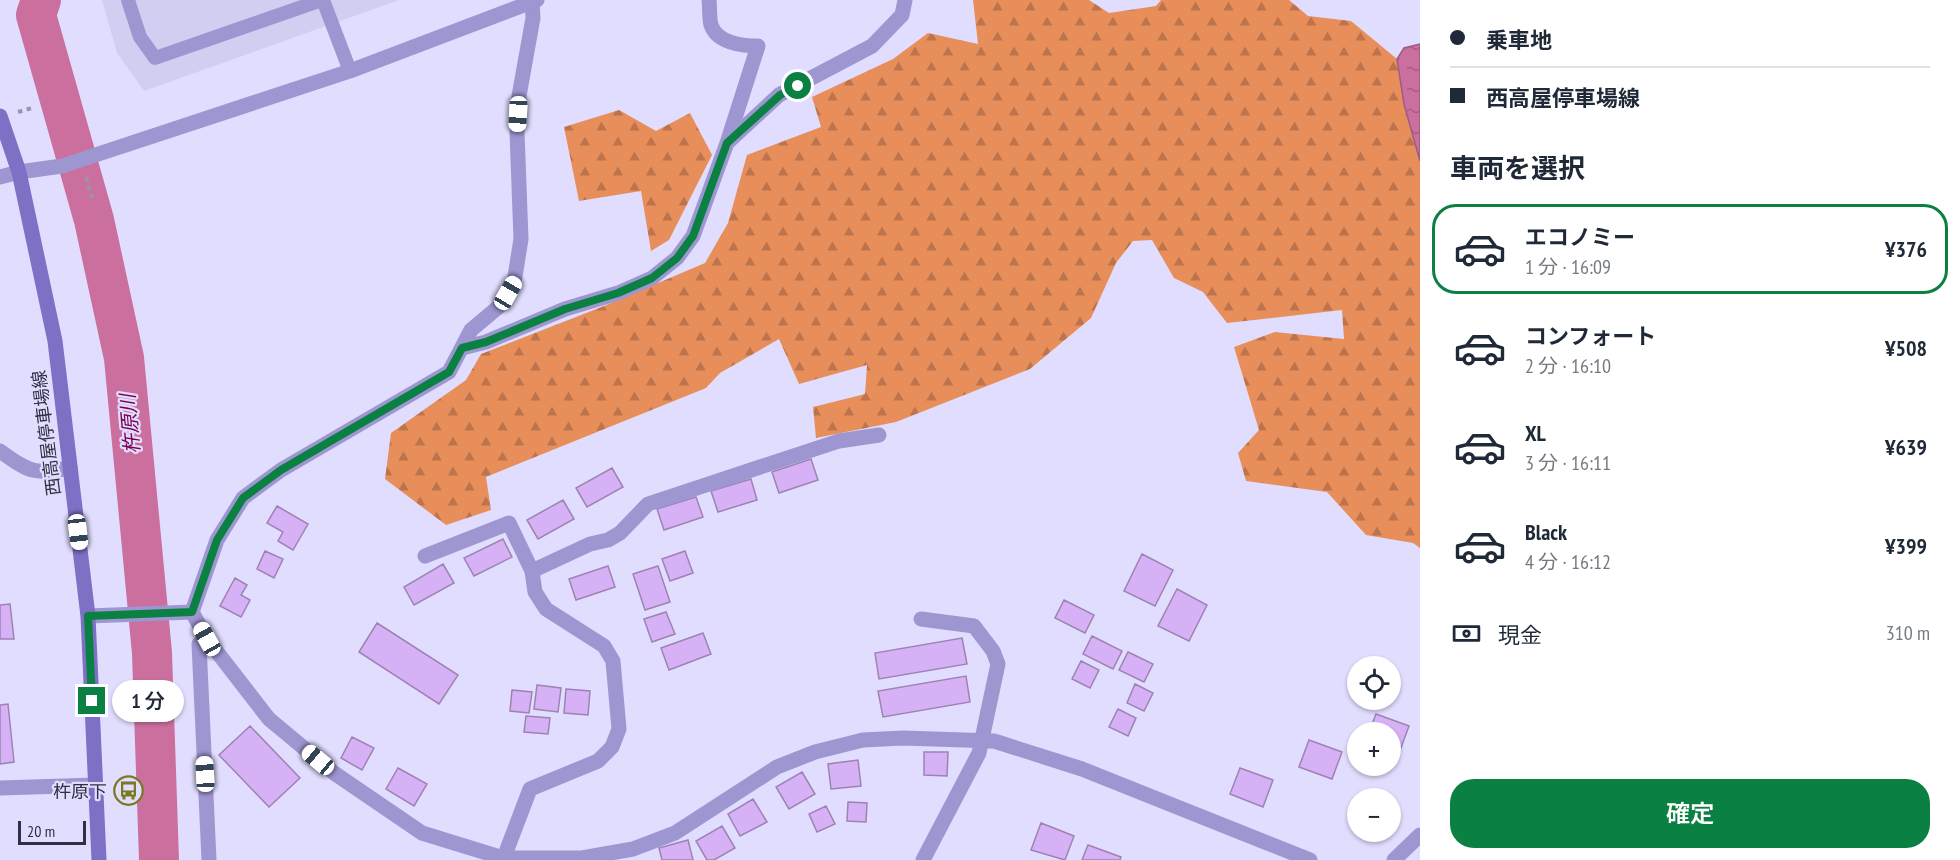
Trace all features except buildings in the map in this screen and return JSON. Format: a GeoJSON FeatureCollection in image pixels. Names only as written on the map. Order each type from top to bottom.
{"type":"FeatureCollection","features":[{"type":"Feature","properties":{"kind":"main road","name":"西高屋停車場線"},"geometry":{"type":"LineString","coordinates":[[0,116],[19,172],[55,341],[88,616],[99,860]]}},
{"type":"Feature","properties":{"kind":"street"},"geometry":{"type":"LineString","coordinates":[[462,348],[486,342],[652,278],[677,258],[693,236],[727,143],[758,46],[743,46],[719,37],[711,25],[709,0]]}},
{"type":"Feature","properties":{"kind":"street"},"geometry":{"type":"LineString","coordinates":[[727,143],[780,95],[872,46],[902,15],[905,0]]}},
{"type":"Feature","properties":{"kind":"street"},"geometry":{"type":"LineString","coordinates":[[0,177],[62,166],[112,150],[350,71],[533,1],[518,108],[521,239],[514,283],[502,304],[471,330],[449,372],[281,470],[243,498],[217,540],[192,612],[207,639],[269,719],[334,773],[422,833],[503,859],[582,858],[633,849],[675,832],[777,767],[815,752],[863,740],[983,739],[1082,769],[1310,860]]}},
{"type":"Feature","properties":{"kind":"street"},"geometry":{"type":"LineString","coordinates":[[532,571],[590,544],[608,540],[620,532],[648,504],[839,441],[879,435]]}},
{"type":"Feature","properties":{"kind":"street"},"geometry":{"type":"LineString","coordinates":[[0,451],[24,469],[38,473],[70,468]]}},
{"type":"Feature","properties":{"kind":"street"},"geometry":{"type":"LineString","coordinates":[[425,556],[509,523],[532,571],[535,592],[546,609],[604,646],[613,661],[619,729],[612,747],[598,761],[530,789],[503,859]]}},
{"type":"Feature","properties":{"kind":"street"},"geometry":{"type":"LineString","coordinates":[[88,616],[192,612]]}},
{"type":"Feature","properties":{"kind":"street"},"geometry":{"type":"LineString","coordinates":[[921,619],[974,626],[993,651],[998,664],[979,753],[923,860]]}},
{"type":"Feature","properties":{"kind":"street"},"geometry":{"type":"LineString","coordinates":[[207,639],[199,644],[209,860]]}},
{"type":"Feature","properties":{"kind":"street"},"geometry":{"type":"LineString","coordinates":[[0,788],[96,785]]}},
{"type":"Feature","properties":{"kind":"street"},"geometry":{"type":"LineString","coordinates":[[1394,860],[1420,836]]}},
{"type":"Feature","properties":{"kind":"lane"},"geometry":{"type":"LineString","coordinates":[[129,0],[140,37],[155,58],[323,0],[350,71]]}},
{"type":"Feature","properties":{"kind":"shaded area"},"geometry":{"type":"Polygon","coordinates":[[[102,0],[399,0],[144,91],[117,53],[102,0]]]}},
{"type":"Feature","properties":{"kind":"green space"},"geometry":{"type":"Polygon","coordinates":[[[973,0],[1089,0],[1109,13],[1156,6],[1161,0],[1289,0],[1308,16],[1351,21],[1397,59],[1404,104],[1420,161],[1420,548],[1413,543],[1366,535],[1327,492],[1246,481],[1238,453],[1259,430],[1234,347],[1275,332],[1344,339],[1342,310],[1227,323],[1203,292],[1174,278],[1152,240],[1133,241],[1116,263],[1091,318],[1030,369],[896,422],[816,438],[813,407],[865,394],[867,365],[799,384],[779,339],[720,373],[706,388],[486,477],[491,510],[446,525],[385,479],[391,433],[466,380],[481,354],[604,306],[705,263],[728,223],[747,155],[821,127],[812,97],[893,59],[928,33],[978,44],[973,0]]]}},
{"type":"Feature","properties":{"kind":"green space"},"geometry":{"type":"Polygon","coordinates":[[[619,110],[656,131],[690,113],[712,155],[669,240],[651,251],[641,191],[579,201],[564,127],[619,110]]]}},
{"type":"Feature","properties":{"kind":"water"},"geometry":{"type":"Polygon","coordinates":[[[1420,44],[1420,161],[1404,104],[1397,59],[1404,48],[1420,44]]]}},
{"type":"Feature","properties":{"kind":"waterway","name":"杵原川"},"geometry":{"type":"LineString","coordinates":[[41,0],[36,15],[94,220],[124,358],[152,653],[159,860]]}},
{"type":"Feature","properties":{"kind":"place","name":"杵原下"},"geometry":{"type":"Point","coordinates":[128,791]}},
{"type":"Feature","properties":{"kind":"route"},"geometry":{"type":"LineString","coordinates":[[92,701],[88,616],[192,612],[217,540],[243,498],[281,470],[449,372],[462,348],[486,342],[565,309],[618,293],[652,278],[677,258],[693,236],[727,143],[780,95],[798,86]]}}]}
